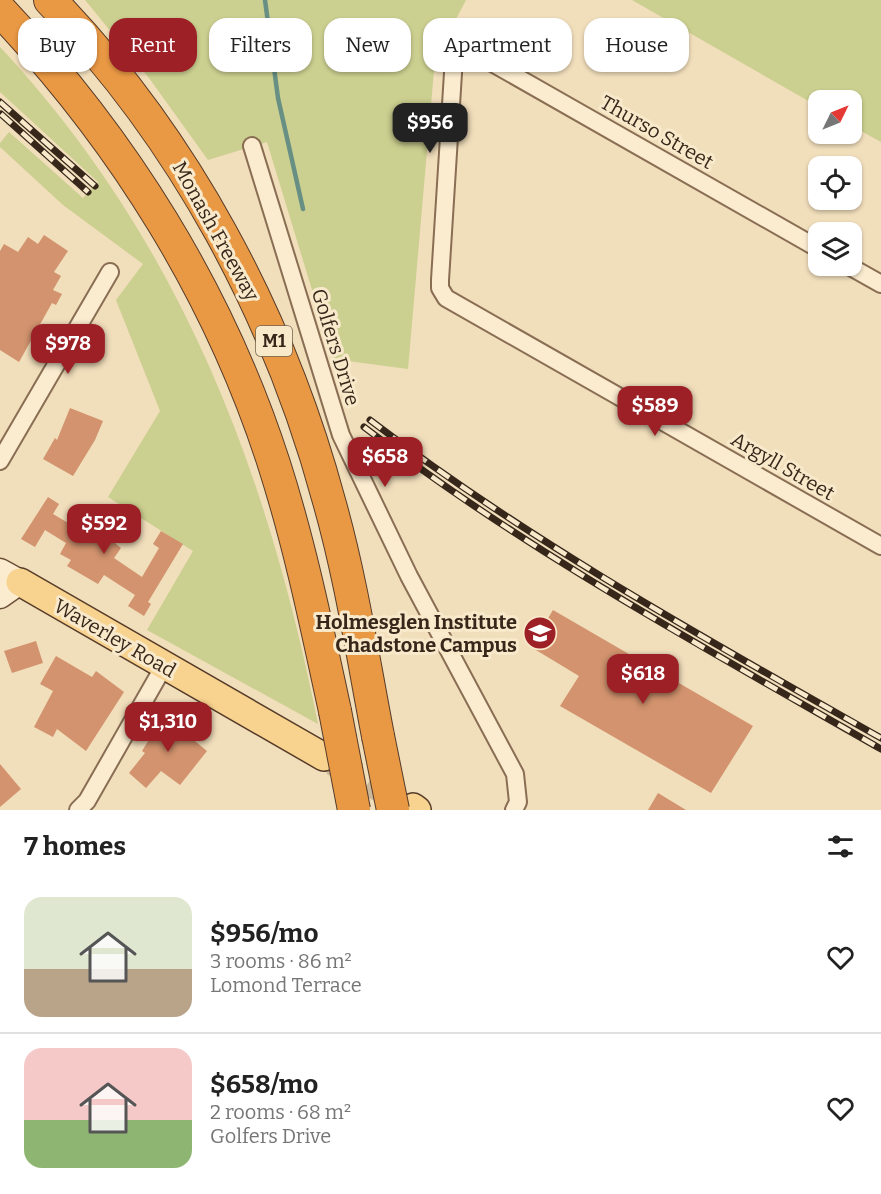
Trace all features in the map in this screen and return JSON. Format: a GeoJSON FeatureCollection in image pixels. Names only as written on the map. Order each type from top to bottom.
{"type":"FeatureCollection","features":[{"type":"Feature","properties":{"kind":"highway","name":"Monash Freeway"},"geometry":{"type":"LineString","coordinates":[[51,0],[99,54],[162,138],[228,245],[274,341],[297,400],[330,501],[378,736],[408,809]]}},
{"type":"Feature","properties":{"kind":"highway","name":"Monash Freeway"},"geometry":{"type":"LineString","coordinates":[[0,10],[63,81],[129,167],[159,214],[212,311],[256,412],[274,464],[303,570],[335,711],[354,810]]}},
{"type":"Feature","properties":{"kind":"main road","name":"Waverley Road"},"geometry":{"type":"LineString","coordinates":[[6,583],[164,666],[324,757]]}},
{"type":"Feature","properties":{"kind":"street","name":"Thurso Street"},"geometry":{"type":"LineString","coordinates":[[446,298],[440,288],[440,280],[454,57],[463,48],[474,52],[808,243]]}},
{"type":"Feature","properties":{"kind":"street","name":"Golfers Drive"},"geometry":{"type":"LineString","coordinates":[[252,146],[341,435],[409,576],[515,774],[518,802],[514,810]]}},
{"type":"Feature","properties":{"kind":"street"},"geometry":{"type":"LineString","coordinates":[[0,461],[110,272]]}},
{"type":"Feature","properties":{"kind":"street"},"geometry":{"type":"LineString","coordinates":[[862,273],[881,284]]}},
{"type":"Feature","properties":{"kind":"street","name":"Argyll Street"},"geometry":{"type":"LineString","coordinates":[[446,298],[881,546]]}},
{"type":"Feature","properties":{"kind":"street"},"geometry":{"type":"LineString","coordinates":[[78,810],[87,801],[164,666]]}},
{"type":"Feature","properties":{"kind":"green space"},"geometry":{"type":"Polygon","coordinates":[[[85,0],[466,0],[457,18],[423,18],[423,72],[434,72],[408,369],[333,359],[267,142],[208,160],[144,72],[197,72],[197,18],[109,18],[109,29],[85,0]]]}},
{"type":"Feature","properties":{"kind":"green space"},"geometry":{"type":"Polygon","coordinates":[[[632,0],[881,0],[881,142],[862,132],[862,90],[808,90],[808,101],[689,33],[689,18],[663,18],[632,0]]]}},
{"type":"Feature","properties":{"kind":"green space"},"geometry":{"type":"Polygon","coordinates":[[[0,47],[18,68],[18,72],[21,72],[63,121],[118,198],[166,279],[207,362],[242,449],[272,538],[297,630],[318,724],[147,630],[193,551],[108,497],[160,411],[116,300],[143,264],[63,205],[0,147],[0,143],[9,132],[83,198],[98,182],[0,92],[0,47]]]}},
{"type":"Feature","properties":{"kind":"building"},"geometry":{"type":"Polygon","coordinates":[[[44,235],[68,251],[54,272],[61,276],[53,290],[62,294],[56,305],[52,303],[19,362],[0,350],[0,251],[4,244],[18,252],[28,237],[38,244],[44,235]]]}},
{"type":"Feature","properties":{"kind":"building"},"geometry":{"type":"Polygon","coordinates":[[[70,408],[103,421],[95,440],[73,476],[43,459],[55,438],[57,440],[70,408]]]}},
{"type":"Feature","properties":{"kind":"building"},"geometry":{"type":"Polygon","coordinates":[[[48,497],[59,504],[53,514],[75,527],[79,520],[104,534],[121,548],[114,558],[142,577],[159,548],[153,544],[161,531],[183,544],[148,602],[151,604],[144,616],[128,606],[135,595],[104,575],[98,584],[67,566],[71,560],[60,554],[66,543],[45,530],[35,547],[21,539],[48,497]]]}},
{"type":"Feature","properties":{"kind":"building"},"geometry":{"type":"Polygon","coordinates":[[[553,610],[753,726],[711,793],[560,706],[579,676],[531,647],[553,610]]]}},
{"type":"Feature","properties":{"kind":"building"},"geometry":{"type":"Polygon","coordinates":[[[36,641],[43,663],[12,673],[4,651],[36,641]]]}},
{"type":"Feature","properties":{"kind":"building"},"geometry":{"type":"Polygon","coordinates":[[[56,656],[92,677],[96,671],[124,692],[86,751],[57,729],[53,737],[34,727],[53,691],[40,684],[56,656]]]}},
{"type":"Feature","properties":{"kind":"building"},"geometry":{"type":"Polygon","coordinates":[[[169,710],[188,727],[184,732],[207,751],[180,785],[161,771],[146,788],[129,773],[145,753],[142,751],[155,730],[153,728],[169,710]]]}},
{"type":"Feature","properties":{"kind":"building"},"geometry":{"type":"Polygon","coordinates":[[[0,764],[21,789],[0,807],[0,764]]]}},
{"type":"Feature","properties":{"kind":"building"},"geometry":{"type":"Polygon","coordinates":[[[658,793],[686,810],[648,810],[658,793]]]}},
{"type":"Feature","properties":{"kind":"waterway"},"geometry":{"type":"LineString","coordinates":[[265,0],[278,98],[303,209]]}},
{"type":"Feature","properties":{"kind":"tunnel"},"geometry":{"type":"LineString","coordinates":[[333,762],[404,802]]}},
{"type":"Feature","properties":{"kind":"railway"},"geometry":{"type":"LineString","coordinates":[[0,102],[95,186]]}},
{"type":"Feature","properties":{"kind":"railway"},"geometry":{"type":"LineString","coordinates":[[1,114],[88,192]]}},
{"type":"Feature","properties":{"kind":"railway"},"geometry":{"type":"LineString","coordinates":[[370,420],[493,507],[620,588],[881,738]]}},
{"type":"Feature","properties":{"kind":"railway"},"geometry":{"type":"LineString","coordinates":[[364,427],[488,515],[552,557],[881,749]]}},
{"type":"Feature","properties":{"kind":"place","name":"Holmesglen Institute Chadstone Campus"},"geometry":{"type":"Point","coordinates":[540,633]}}]}
